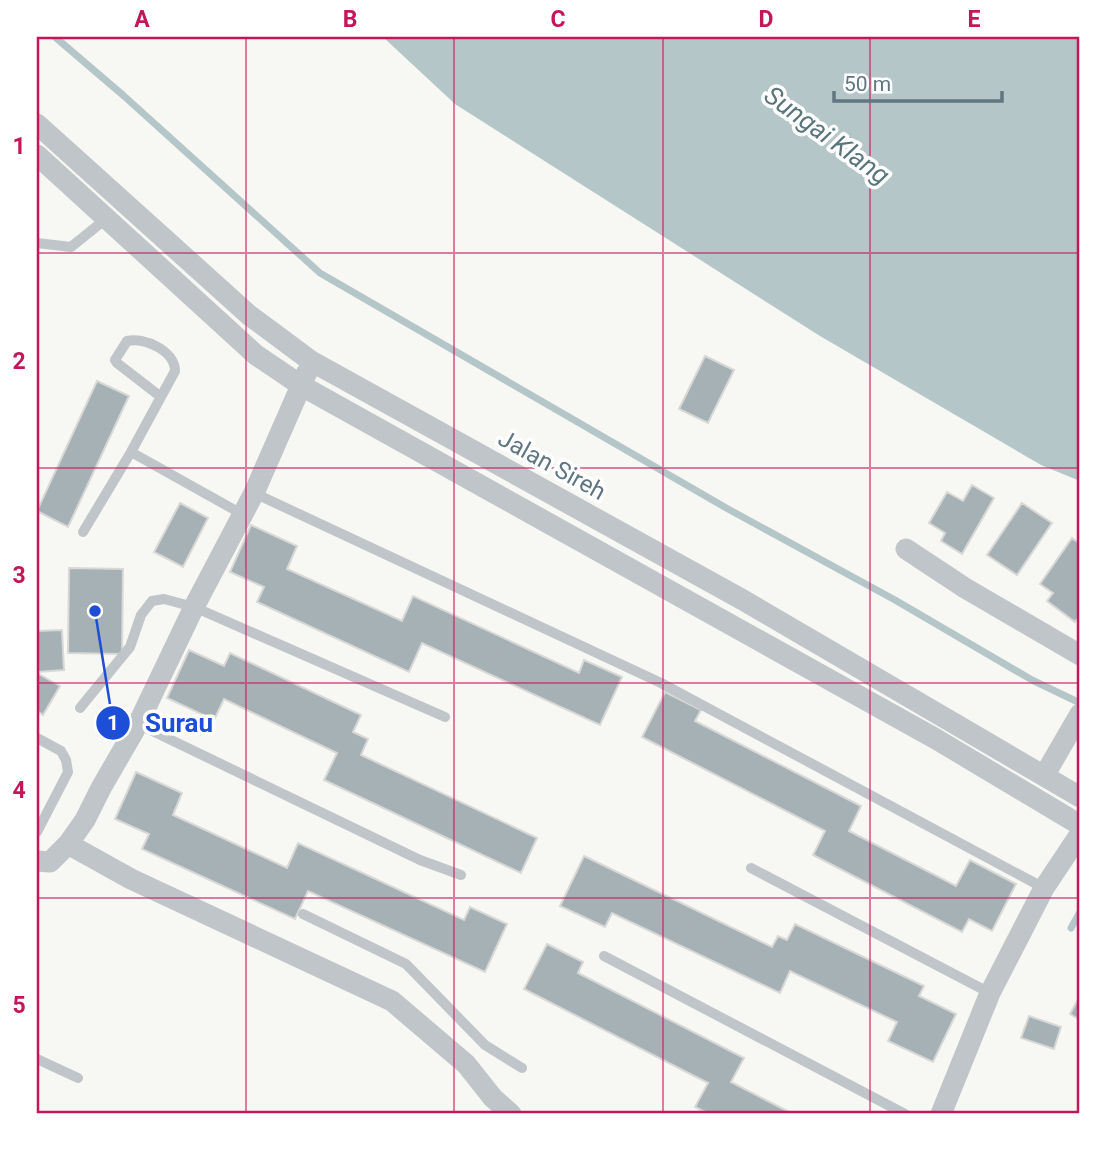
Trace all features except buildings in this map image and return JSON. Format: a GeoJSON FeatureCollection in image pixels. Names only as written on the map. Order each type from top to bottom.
{"type":"FeatureCollection","features":[{"type":"Feature","properties":{"kind":"street","name":"Jalan Sireh"},"geometry":{"type":"LineString","coordinates":[[37,124],[249,315],[311,361],[743,600],[1080,797]]}},
{"type":"Feature","properties":{"kind":"street","name":"Jalan Sireh"},"geometry":{"type":"LineString","coordinates":[[37,155],[256,355],[302,386],[924,732],[1080,825]]}},
{"type":"Feature","properties":{"kind":"street"},"geometry":{"type":"LineString","coordinates":[[37,862],[50,862],[68,844],[85,820],[138,724],[194,607],[254,493],[311,361]]}},
{"type":"Feature","properties":{"kind":"street"},"geometry":{"type":"LineString","coordinates":[[906,549],[965,588],[1080,655]]}},
{"type":"Feature","properties":{"kind":"street"},"geometry":{"type":"LineString","coordinates":[[1044,776],[1080,715]]}},
{"type":"Feature","properties":{"kind":"street"},"geometry":{"type":"LineString","coordinates":[[941,1114],[990,993],[1044,888],[1080,834]]}},
{"type":"Feature","properties":{"kind":"street"},"geometry":{"type":"LineString","coordinates":[[68,844],[131,879],[392,1001],[466,1063],[493,1098],[511,1114]]}},
{"type":"Feature","properties":{"kind":"lane"},"geometry":{"type":"LineString","coordinates":[[37,243],[71,247],[107,218]]}},
{"type":"Feature","properties":{"kind":"lane"},"geometry":{"type":"LineString","coordinates":[[83,532],[131,452],[161,397],[175,371],[172,357],[145,341],[127,341],[115,360],[161,397]]}},
{"type":"Feature","properties":{"kind":"lane"},"geometry":{"type":"LineString","coordinates":[[131,452],[242,514]]}},
{"type":"Feature","properties":{"kind":"lane"},"geometry":{"type":"LineString","coordinates":[[254,493],[661,683],[1044,888]]}},
{"type":"Feature","properties":{"kind":"lane"},"geometry":{"type":"LineString","coordinates":[[80,708],[130,647],[141,615],[152,601],[164,598],[194,607],[445,717]]}},
{"type":"Feature","properties":{"kind":"lane"},"geometry":{"type":"LineString","coordinates":[[138,724],[420,860],[461,875]]}},
{"type":"Feature","properties":{"kind":"lane"},"geometry":{"type":"LineString","coordinates":[[37,738],[61,751],[68,772],[37,832]]}},
{"type":"Feature","properties":{"kind":"lane"},"geometry":{"type":"LineString","coordinates":[[751,868],[990,993]]}},
{"type":"Feature","properties":{"kind":"lane"},"geometry":{"type":"LineString","coordinates":[[303,914],[406,964],[485,1045],[522,1068]]}},
{"type":"Feature","properties":{"kind":"lane"},"geometry":{"type":"LineString","coordinates":[[604,956],[905,1114]]}},
{"type":"Feature","properties":{"kind":"lane"},"geometry":{"type":"LineString","coordinates":[[37,1059],[78,1079]]}},
{"type":"Feature","properties":{"kind":"water","name":"Sungai Klang"},"geometry":{"type":"Polygon","coordinates":[[[383,37],[1080,37],[1080,481],[1041,465],[820,336],[455,104],[383,37]]]}},
{"type":"Feature","properties":{"kind":"waterway"},"geometry":{"type":"LineString","coordinates":[[55,37],[320,273],[728,509],[895,600],[1032,680],[1080,703]]}},
{"type":"Feature","properties":{"kind":"waterway"},"geometry":{"type":"LineString","coordinates":[[1071,928],[1080,912]]}},
{"type":"Feature","properties":{"kind":"place","name":"Surau"},"geometry":{"type":"Point","coordinates":[95,611]}}]}
